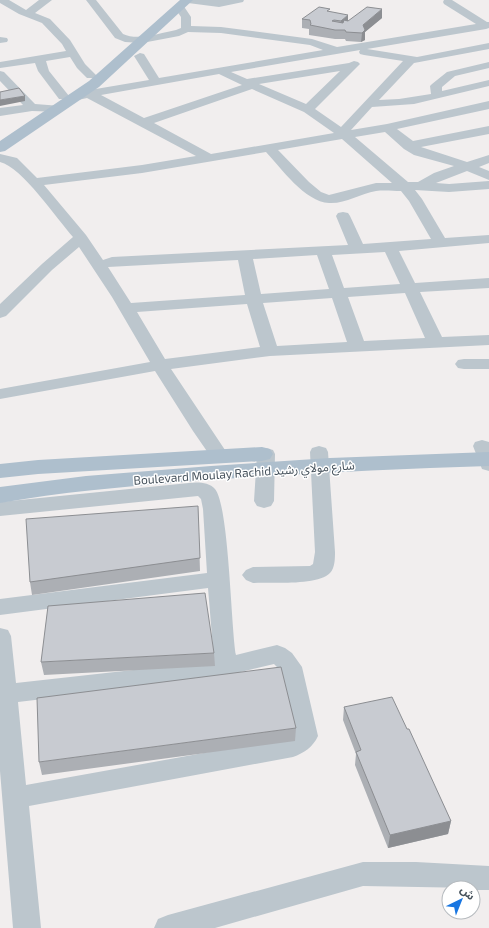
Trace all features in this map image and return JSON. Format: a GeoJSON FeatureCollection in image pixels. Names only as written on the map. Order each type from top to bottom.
{"type":"FeatureCollection","features":[{"type":"Feature","properties":{"kind":"main road"},"geometry":{"type":"LineString","coordinates":[[45,108],[84,95],[139,40],[182,2]]}},
{"type":"Feature","properties":{"kind":"main road"},"geometry":{"type":"LineString","coordinates":[[0,148],[45,108],[79,86],[139,40]]}},
{"type":"Feature","properties":{"kind":"main road"},"geometry":{"type":"LineString","coordinates":[[0,138],[32,120]]}},
{"type":"Feature","properties":{"kind":"main road","name":"Boulevard Moulay Rachid شارع مولاي رشيد"},"geometry":{"type":"LineString","coordinates":[[0,471],[38,466],[220,456],[266,461],[487,455]]}},
{"type":"Feature","properties":{"kind":"main road","name":"Boulevard Moulay Rachid شارع مولاي رشيد"},"geometry":{"type":"LineString","coordinates":[[0,495],[44,488],[204,482],[266,461]]}},
{"type":"Feature","properties":{"kind":"street"},"geometry":{"type":"LineString","coordinates":[[2,0],[46,21],[61,36],[80,66],[91,76]]}},
{"type":"Feature","properties":{"kind":"street"},"geometry":{"type":"LineString","coordinates":[[29,14],[35,6],[47,0]]}},
{"type":"Feature","properties":{"kind":"street"},"geometry":{"type":"LineString","coordinates":[[91,0],[119,36],[126,39],[139,40],[179,33],[186,29],[221,30],[312,42],[337,51]]}},
{"type":"Feature","properties":{"kind":"street"},"geometry":{"type":"LineString","coordinates":[[186,29],[186,17],[182,2],[218,4],[239,0]]}},
{"type":"Feature","properties":{"kind":"street"},"geometry":{"type":"LineString","coordinates":[[448,2],[488,25]]}},
{"type":"Feature","properties":{"kind":"street"},"geometry":{"type":"LineString","coordinates":[[84,95],[220,70],[337,51],[365,49],[488,25]]}},
{"type":"Feature","properties":{"kind":"street"},"geometry":{"type":"LineString","coordinates":[[365,49],[411,60],[426,59],[489,46]]}},
{"type":"Feature","properties":{"kind":"street"},"geometry":{"type":"LineString","coordinates":[[308,109],[351,66],[365,49]]}},
{"type":"Feature","properties":{"kind":"street"},"geometry":{"type":"LineString","coordinates":[[0,65],[73,54]]}},
{"type":"Feature","properties":{"kind":"street"},"geometry":{"type":"LineString","coordinates":[[140,56],[156,82]]}},
{"type":"Feature","properties":{"kind":"street"},"geometry":{"type":"LineString","coordinates":[[40,60],[44,71],[63,96]]}},
{"type":"Feature","properties":{"kind":"street"},"geometry":{"type":"LineString","coordinates":[[343,134],[368,103],[411,60]]}},
{"type":"Feature","properties":{"kind":"street"},"geometry":{"type":"LineString","coordinates":[[437,95],[436,86],[451,74],[489,65]]}},
{"type":"Feature","properties":{"kind":"street"},"geometry":{"type":"LineString","coordinates":[[44,71],[80,66]]}},
{"type":"Feature","properties":{"kind":"street"},"geometry":{"type":"LineString","coordinates":[[143,123],[250,83],[351,66]]}},
{"type":"Feature","properties":{"kind":"street"},"geometry":{"type":"LineString","coordinates":[[220,70],[308,109],[343,134],[404,186],[415,199],[441,243]]}},
{"type":"Feature","properties":{"kind":"street"},"geometry":{"type":"LineString","coordinates":[[0,74],[45,108]]}},
{"type":"Feature","properties":{"kind":"street"},"geometry":{"type":"LineString","coordinates":[[368,103],[386,104],[437,95],[489,83]]}},
{"type":"Feature","properties":{"kind":"street"},"geometry":{"type":"LineString","coordinates":[[468,88],[489,102]]}},
{"type":"Feature","properties":{"kind":"street"},"geometry":{"type":"LineString","coordinates":[[84,95],[143,123],[209,158]]}},
{"type":"Feature","properties":{"kind":"street"},"geometry":{"type":"LineString","coordinates":[[36,182],[142,169],[269,148],[343,134],[387,128],[489,106]]}},
{"type":"Feature","properties":{"kind":"street"},"geometry":{"type":"LineString","coordinates":[[0,113],[45,108]]}},
{"type":"Feature","properties":{"kind":"street"},"geometry":{"type":"LineString","coordinates":[[0,113],[32,120]]}},
{"type":"Feature","properties":{"kind":"street"},"geometry":{"type":"LineString","coordinates":[[387,128],[409,146],[424,154],[481,163],[489,176]]}},
{"type":"Feature","properties":{"kind":"street"},"geometry":{"type":"LineString","coordinates":[[409,146],[489,130]]}},
{"type":"Feature","properties":{"kind":"street"},"geometry":{"type":"LineString","coordinates":[[269,148],[304,185],[316,195],[323,198],[337,198],[376,187],[404,186],[427,182],[481,163]]}},
{"type":"Feature","properties":{"kind":"street"},"geometry":{"type":"LineString","coordinates":[[0,158],[12,161],[36,182],[52,205],[81,238],[202,432],[220,456]]}},
{"type":"Feature","properties":{"kind":"street"},"geometry":{"type":"LineString","coordinates":[[394,177],[427,182],[449,188],[489,185]]}},
{"type":"Feature","properties":{"kind":"street"},"geometry":{"type":"LineString","coordinates":[[343,216],[357,248]]}},
{"type":"Feature","properties":{"kind":"street"},"geometry":{"type":"LineString","coordinates":[[0,313],[47,267],[81,238]]}},
{"type":"Feature","properties":{"kind":"street"},"geometry":{"type":"LineString","coordinates":[[99,265],[112,262],[390,247],[489,239]]}},
{"type":"Feature","properties":{"kind":"street"},"geometry":{"type":"LineString","coordinates":[[390,247],[436,343]]}},
{"type":"Feature","properties":{"kind":"street"},"geometry":{"type":"LineString","coordinates":[[323,250],[357,346]]}},
{"type":"Feature","properties":{"kind":"street"},"geometry":{"type":"LineString","coordinates":[[244,254],[254,299],[270,351]]}},
{"type":"Feature","properties":{"kind":"street"},"geometry":{"type":"LineString","coordinates":[[126,308],[489,283]]}},
{"type":"Feature","properties":{"kind":"street"},"geometry":{"type":"LineString","coordinates":[[0,394],[160,365],[270,351],[489,340]]}},
{"type":"Feature","properties":{"kind":"street"},"geometry":{"type":"LineString","coordinates":[[464,364],[489,364]]}},
{"type":"Feature","properties":{"kind":"street"},"geometry":{"type":"LineString","coordinates":[[253,575],[314,573],[323,568],[325,552],[320,459]]}},
{"type":"Feature","properties":{"kind":"street"},"geometry":{"type":"LineString","coordinates":[[264,501],[266,461]]}},
{"type":"Feature","properties":{"kind":"street"},"geometry":{"type":"LineString","coordinates":[[0,509],[198,489],[204,482],[209,496],[212,513],[226,666]]}},
{"type":"Feature","properties":{"kind":"street"},"geometry":{"type":"LineString","coordinates":[[0,607],[219,579]]}},
{"type":"Feature","properties":{"kind":"street"},"geometry":{"type":"LineString","coordinates":[[0,636],[26,928]]}},
{"type":"Feature","properties":{"kind":"street"},"geometry":{"type":"LineString","coordinates":[[4,694],[212,670],[277,654],[291,667],[306,736],[301,742],[293,747],[15,798]]}},
{"type":"Feature","properties":{"kind":"street"},"geometry":{"type":"LineString","coordinates":[[168,928],[363,874],[416,874],[489,878]]}},
{"type":"Feature","properties":{"kind":"building"},"geometry":{"type":"Polygon","coordinates":[[[319,7],[330,9],[327,11],[348,15],[341,21],[332,21],[343,23],[344,20],[348,21],[367,7],[382,9],[363,25],[365,30],[362,33],[346,32],[345,30],[335,30],[310,25],[310,20],[302,19],[319,7]]]}},
{"type":"Feature","properties":{"kind":"building"},"geometry":{"type":"Polygon","coordinates":[[[19,88],[25,96],[0,100],[0,92],[19,88]]]}},
{"type":"Feature","properties":{"kind":"building"},"geometry":{"type":"Polygon","coordinates":[[[198,506],[200,558],[30,582],[26,519],[198,506]]]}},
{"type":"Feature","properties":{"kind":"building"},"geometry":{"type":"Polygon","coordinates":[[[205,593],[214,653],[41,662],[48,606],[205,593]]]}},
{"type":"Feature","properties":{"kind":"building"},"geometry":{"type":"Polygon","coordinates":[[[281,667],[296,728],[39,762],[37,698],[281,667]]]}},
{"type":"Feature","properties":{"kind":"building"},"geometry":{"type":"Polygon","coordinates":[[[392,697],[407,729],[409,729],[451,821],[390,835],[356,752],[361,750],[344,707],[392,697]]]}}]}
